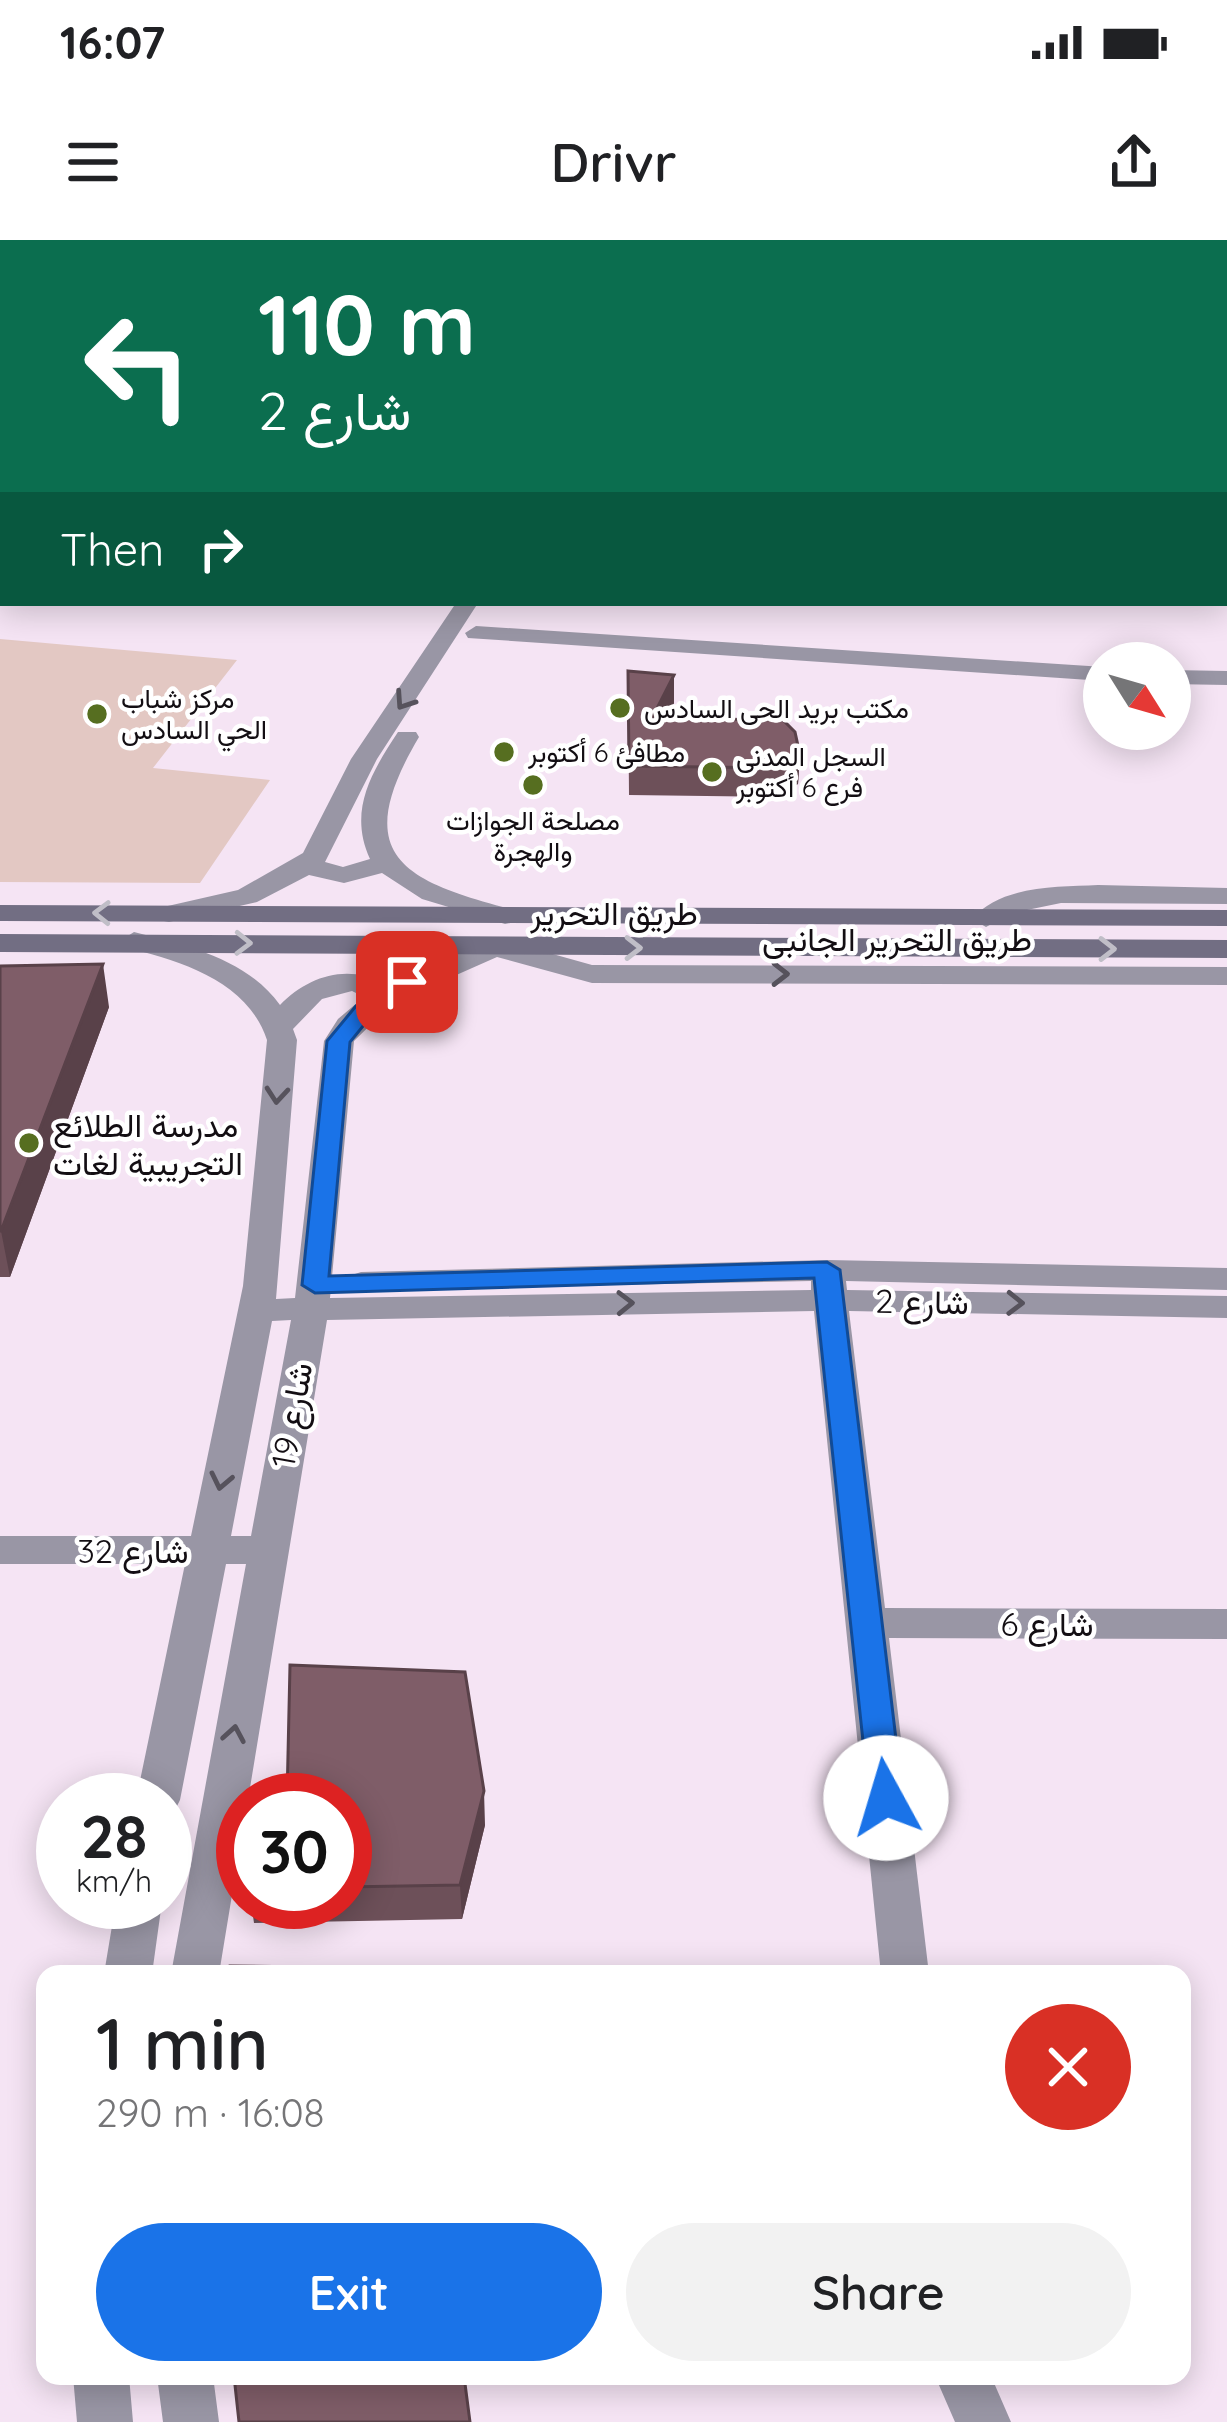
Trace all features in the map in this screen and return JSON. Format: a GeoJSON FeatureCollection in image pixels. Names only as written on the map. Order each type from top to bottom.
{"type":"FeatureCollection","features":[{"type":"Feature","properties":{"kind":"street"},"geometry":{"type":"LineString","coordinates":[[169,914],[247,896],[303,866],[323,849],[465,606]]}},
{"type":"Feature","properties":{"kind":"street"},"geometry":{"type":"LineString","coordinates":[[493,606],[377,760],[369,820],[371,840],[386,862],[418,887],[502,932]]}},
{"type":"Feature","properties":{"kind":"street"},"geometry":{"type":"LineString","coordinates":[[476,633],[1083,673]]}},
{"type":"Feature","properties":{"kind":"street"},"geometry":{"type":"LineString","coordinates":[[1191,677],[1227,678]]}},
{"type":"Feature","properties":{"kind":"street"},"geometry":{"type":"LineString","coordinates":[[303,866],[344,874],[386,862]]}},
{"type":"Feature","properties":{"kind":"street","name":"طريق التحرير الجانبى"},"geometry":{"type":"LineString","coordinates":[[986,919],[1000,905],[1036,895],[1227,896]]}},
{"type":"Feature","properties":{"kind":"street","name":"طريق التحرير"},"geometry":{"type":"LineString","coordinates":[[0,913],[169,914],[502,932],[1227,949]]}},
{"type":"Feature","properties":{"kind":"street","name":"طريق التحرير"},"geometry":{"type":"LineString","coordinates":[[0,943],[986,919],[1227,918]]}},
{"type":"Feature","properties":{"kind":"street","name":"طريق التحرير الجانبى"},"geometry":{"type":"LineString","coordinates":[[502,932],[557,968],[592,974],[1227,976]]}},
{"type":"Feature","properties":{"kind":"street","name":"شارع 19"},"geometry":{"type":"LineString","coordinates":[[197,1965],[313,1297],[338,1041],[349,1024],[382,997],[502,932]]}},
{"type":"Feature","properties":{"kind":"street"},"geometry":{"type":"LineString","coordinates":[[134,941],[213,968],[252,994],[280,1026],[292,1008],[323,986],[364,985],[382,997]]}},
{"type":"Feature","properties":{"kind":"street","name":"شارع 19"},"geometry":{"type":"LineString","coordinates":[[163,1773],[259,1298],[280,1026]]}},
{"type":"Feature","properties":{"kind":"street","name":"شارع 2"},"geometry":{"type":"LineString","coordinates":[[259,1298],[1227,1279]]}},
{"type":"Feature","properties":{"kind":"street"},"geometry":{"type":"LineString","coordinates":[[829,1285],[903,1965]]}},
{"type":"Feature","properties":{"kind":"street","name":"شارع 2"},"geometry":{"type":"LineString","coordinates":[[829,1285],[1227,1307]]}},
{"type":"Feature","properties":{"kind":"street","name":"شارع 32"},"geometry":{"type":"LineString","coordinates":[[0,1550],[267,1550]]}},
{"type":"Feature","properties":{"kind":"street","name":"شارع 6"},"geometry":{"type":"LineString","coordinates":[[868,1623],[1227,1624]]}},
{"type":"Feature","properties":{"kind":"street"},"geometry":{"type":"LineString","coordinates":[[129,1965],[135,1929]]}},
{"type":"Feature","properties":{"kind":"street"},"geometry":{"type":"LineString","coordinates":[[102,2385],[105,2422]]}},
{"type":"Feature","properties":{"kind":"street"},"geometry":{"type":"LineString","coordinates":[[186,2385],[191,2422]]}},
{"type":"Feature","properties":{"kind":"street"},"geometry":{"type":"LineString","coordinates":[[967,2385],[983,2422]]}},
{"type":"Feature","properties":{"kind":"shaded area","name":"مركز شباب الحي السادس"},"geometry":{"type":"Polygon","coordinates":[[[0,639],[237,660],[153,768],[270,780],[200,883],[0,882],[0,639]]]}},
{"type":"Feature","properties":{"kind":"building"},"geometry":{"type":"Polygon","coordinates":[[[628,671],[674,675],[652,718],[783,720],[795,732],[800,755],[790,760],[790,768],[629,766],[628,671]]]}},
{"type":"Feature","properties":{"kind":"building","name":"مدرسة الطلائع التجريبية لغات"},"geometry":{"type":"Polygon","coordinates":[[[103,964],[1,1231],[0,1231],[0,966],[103,964]]]}},
{"type":"Feature","properties":{"kind":"building"},"geometry":{"type":"Polygon","coordinates":[[[290,1665],[465,1672],[484,1791],[460,1885],[372,1887],[372,1773],[288,1773],[290,1665]]]}},
{"type":"Feature","properties":{"kind":"building"},"geometry":{"type":"Polygon","coordinates":[[[235,2385],[465,2385],[470,2422],[239,2422],[235,2385]]]}},
{"type":"Feature","properties":{"kind":"place","name":"مكتب بريد الحى السادس"},"geometry":{"type":"Point","coordinates":[620,708]}},
{"type":"Feature","properties":{"kind":"place","name":"مركز شباب الحي السادس"},"geometry":{"type":"Point","coordinates":[97,714]}},
{"type":"Feature","properties":{"kind":"place","name":"مطافئ 6 أكتوبر"},"geometry":{"type":"Point","coordinates":[504,752]}},
{"type":"Feature","properties":{"kind":"place","name":"السجل المدنى فرع 6 أكتوبر"},"geometry":{"type":"Point","coordinates":[712,772]}},
{"type":"Feature","properties":{"kind":"place","name":"مصلحة الجوازات والهجرة"},"geometry":{"type":"Point","coordinates":[533,785]}},
{"type":"Feature","properties":{"kind":"place","name":"مدرسة الطلائع التجريبية لغات"},"geometry":{"type":"Point","coordinates":[29,1143]}},
{"type":"Feature","properties":{"kind":"route"},"geometry":{"type":"LineString","coordinates":[[407,982],[364,1010],[338,1041],[315,1285],[827,1270],[886,1798]]}}]}
